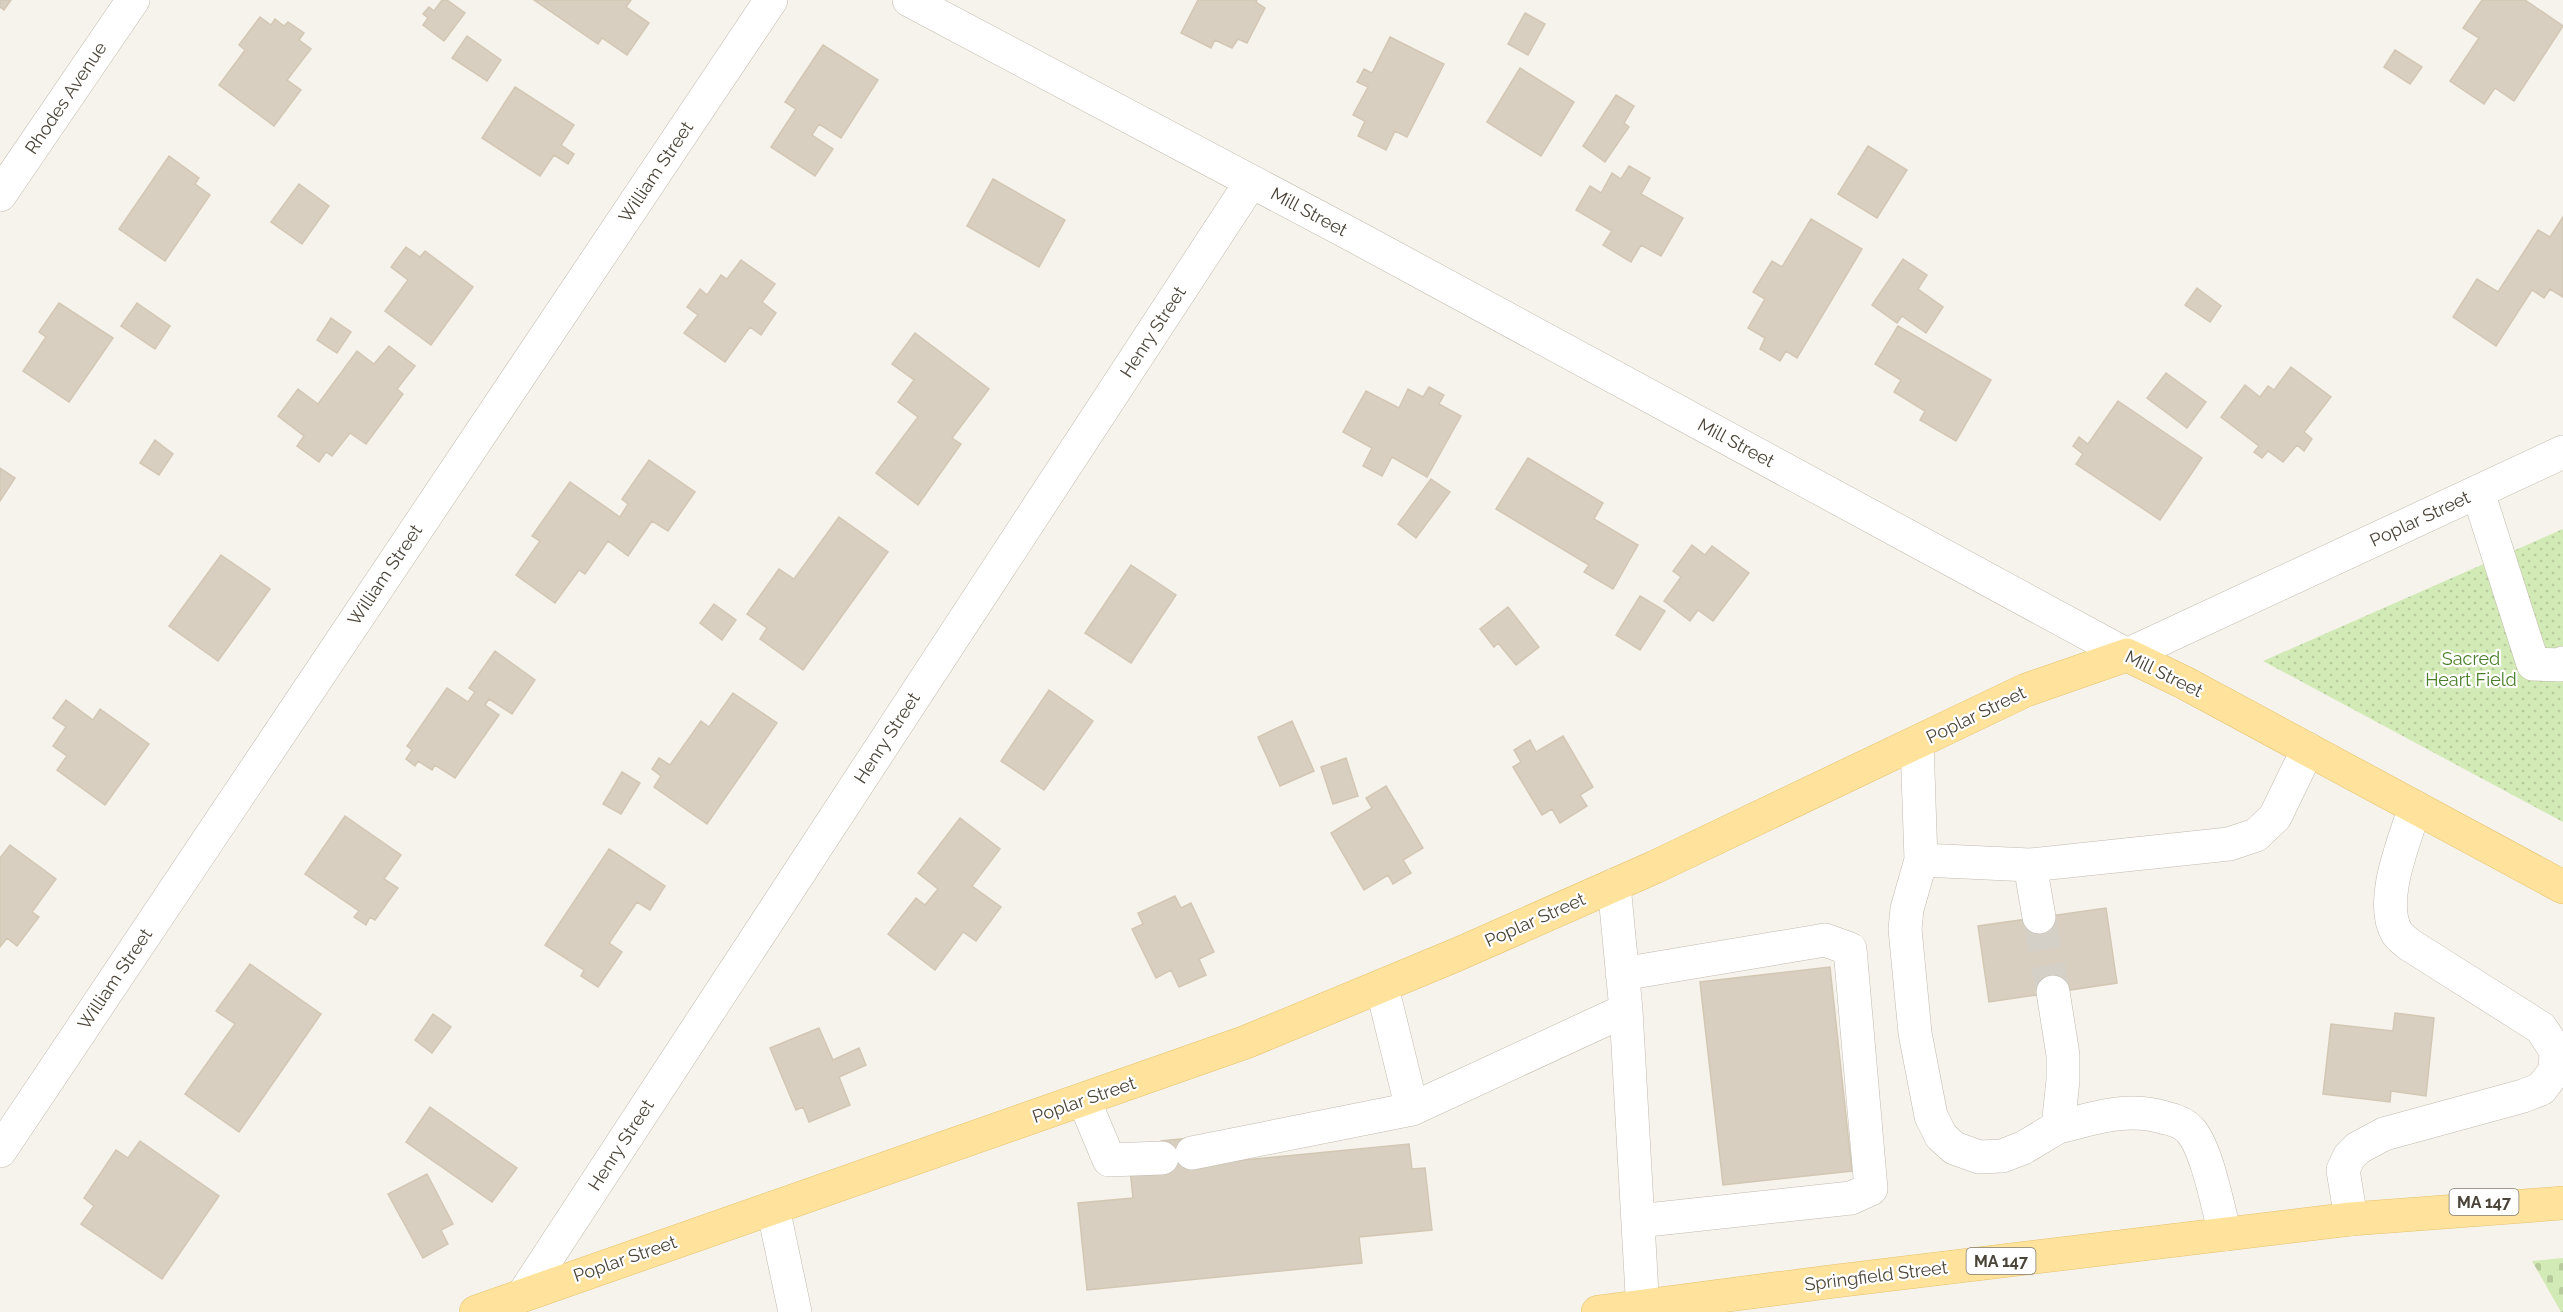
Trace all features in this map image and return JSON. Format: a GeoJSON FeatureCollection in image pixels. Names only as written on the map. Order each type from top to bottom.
{"type":"FeatureCollection","features":[{"type":"Feature","properties":{"kind":"main road","name":"Poplar Street"},"geometry":{"type":"LineString","coordinates":[[476,1312],[1246,1042],[1382,987],[1614,885],[2026,690],[2127,655]]}},
{"type":"Feature","properties":{"kind":"main road","name":"Mill Street"},"geometry":{"type":"LineString","coordinates":[[2127,655],[2184,682],[2563,887]]}},
{"type":"Feature","properties":{"kind":"main road","name":"Springfield Street"},"geometry":{"type":"LineString","coordinates":[[2405,1215],[2563,1190]]}},
{"type":"Feature","properties":{"kind":"main road","name":"Springfield Street"},"geometry":{"type":"LineString","coordinates":[[1598,1312],[1643,1309],[1839,1280],[2351,1219],[2563,1203]]}},
{"type":"Feature","properties":{"kind":"street","name":"Rhodes Avenue"},"geometry":{"type":"LineString","coordinates":[[0,195],[133,0]]}},
{"type":"Feature","properties":{"kind":"street","name":"William Street"},"geometry":{"type":"LineString","coordinates":[[0,1151],[771,0]]}},
{"type":"Feature","properties":{"kind":"street","name":"Mill Street"},"geometry":{"type":"LineString","coordinates":[[909,0],[2127,655]]}},
{"type":"Feature","properties":{"kind":"street","name":"Henry Street"},"geometry":{"type":"LineString","coordinates":[[523,1295],[1251,182]]}},
{"type":"Feature","properties":{"kind":"street","name":"Poplar Street"},"geometry":{"type":"LineString","coordinates":[[2127,655],[2563,452]]}},
{"type":"Feature","properties":{"kind":"street"},"geometry":{"type":"LineString","coordinates":[[2478,492],[2533,664],[2560,665],[2563,663]]}},
{"type":"Feature","properties":{"kind":"street"},"geometry":{"type":"LineString","coordinates":[[1917,743],[1922,860],[1907,909],[1905,929],[1915,1034],[1931,1116],[1941,1136],[1954,1148],[1979,1157],[2002,1156],[2023,1148],[2058,1127],[2116,1113],[2133,1111],[2180,1122],[2191,1131],[2202,1149],[2225,1234]]}},
{"type":"Feature","properties":{"kind":"street"},"geometry":{"type":"LineString","coordinates":[[1922,860],[2030,866],[2229,844],[2256,835],[2275,817],[2308,749]]}},
{"type":"Feature","properties":{"kind":"street"},"geometry":{"type":"LineString","coordinates":[[2351,1219],[2343,1170],[2349,1157],[2358,1148],[2384,1134],[2541,1089],[2555,1071],[2556,1051],[2541,1028],[2410,945],[2397,933],[2391,913],[2390,892],[2415,807]]}},
{"type":"Feature","properties":{"kind":"street"},"geometry":{"type":"LineString","coordinates":[[2030,866],[2039,917]]}},
{"type":"Feature","properties":{"kind":"street"},"geometry":{"type":"LineString","coordinates":[[1614,885],[1626,1010],[1643,1309]]}},
{"type":"Feature","properties":{"kind":"street"},"geometry":{"type":"LineString","coordinates":[[1622,974],[1825,939],[1851,949],[1872,1189],[1851,1198],[1638,1221]]}},
{"type":"Feature","properties":{"kind":"street"},"geometry":{"type":"LineString","coordinates":[[1382,987],[1412,1109]]}},
{"type":"Feature","properties":{"kind":"street"},"geometry":{"type":"LineString","coordinates":[[2053,993],[2063,1055],[2058,1127]]}},
{"type":"Feature","properties":{"kind":"street"},"geometry":{"type":"LineString","coordinates":[[1084,1100],[1109,1160],[1177,1155],[1412,1109],[1626,1010]]}},
{"type":"Feature","properties":{"kind":"street"},"geometry":{"type":"LineString","coordinates":[[772,1208],[795,1312]]}},
{"type":"Feature","properties":{"kind":"green space","name":"Sacred Heart Field"},"geometry":{"type":"Polygon","coordinates":[[[2563,529],[2563,822],[2263,661],[2563,529]]]}},
{"type":"Feature","properties":{"kind":"green space"},"geometry":{"type":"Polygon","coordinates":[[[2563,1258],[2563,1312],[2561,1312],[2532,1261],[2563,1258]]]}},
{"type":"Feature","properties":{"kind":"building"},"geometry":{"type":"Polygon","coordinates":[[[0,0],[11,0],[4,10],[0,7],[0,0]]]}},
{"type":"Feature","properties":{"kind":"building"},"geometry":{"type":"Polygon","coordinates":[[[442,0],[447,0],[465,13],[444,41],[423,25],[428,18],[423,14],[429,7],[434,11],[442,0]]]}},
{"type":"Feature","properties":{"kind":"building"},"geometry":{"type":"Polygon","coordinates":[[[534,0],[631,0],[626,7],[649,23],[627,55],[602,38],[598,44],[534,0]]]}},
{"type":"Feature","properties":{"kind":"building"},"geometry":{"type":"Polygon","coordinates":[[[1198,0],[1257,0],[1256,2],[1265,8],[1247,43],[1238,39],[1232,48],[1215,40],[1211,48],[1181,33],[1198,0]]]}},
{"type":"Feature","properties":{"kind":"building"},"geometry":{"type":"Polygon","coordinates":[[[2482,0],[2525,0],[2563,26],[2514,101],[2495,88],[2484,104],[2450,81],[2479,38],[2463,28],[2482,0]]]}},
{"type":"Feature","properties":{"kind":"building"},"geometry":{"type":"Polygon","coordinates":[[[1525,13],[1545,24],[1528,55],[1508,44],[1525,13]]]}},
{"type":"Feature","properties":{"kind":"building"},"geometry":{"type":"Polygon","coordinates":[[[260,17],[271,25],[275,19],[284,26],[288,22],[304,33],[299,40],[311,49],[287,80],[301,90],[274,126],[219,85],[245,50],[239,45],[260,17]]]}},
{"type":"Feature","properties":{"kind":"building"},"geometry":{"type":"Polygon","coordinates":[[[467,36],[501,60],[487,81],[452,58],[467,36]]]}},
{"type":"Feature","properties":{"kind":"building"},"geometry":{"type":"Polygon","coordinates":[[[1390,37],[1444,64],[1407,137],[1395,131],[1386,150],[1358,136],[1365,121],[1353,115],[1368,87],[1357,82],[1364,69],[1372,73],[1390,37]]]}},
{"type":"Feature","properties":{"kind":"building"},"geometry":{"type":"Polygon","coordinates":[[[823,45],[878,80],[841,138],[819,124],[812,135],[833,149],[815,176],[771,147],[796,109],[785,102],[823,45]]]}},
{"type":"Feature","properties":{"kind":"building"},"geometry":{"type":"Polygon","coordinates":[[[2395,50],[2422,67],[2410,84],[2384,67],[2395,50]]]}},
{"type":"Feature","properties":{"kind":"building"},"geometry":{"type":"Polygon","coordinates":[[[1520,68],[1574,102],[1541,156],[1487,122],[1520,68]]]}},
{"type":"Feature","properties":{"kind":"building"},"geometry":{"type":"Polygon","coordinates":[[[515,87],[574,125],[561,145],[574,154],[568,164],[554,155],[540,176],[482,138],[515,87]]]}},
{"type":"Feature","properties":{"kind":"building"},"geometry":{"type":"Polygon","coordinates":[[[1616,95],[1634,106],[1624,123],[1629,127],[1605,162],[1583,146],[1616,95]]]}},
{"type":"Feature","properties":{"kind":"building"},"geometry":{"type":"Polygon","coordinates":[[[1868,146],[1907,170],[1877,218],[1838,194],[1868,146]]]}},
{"type":"Feature","properties":{"kind":"building"},"geometry":{"type":"Polygon","coordinates":[[[169,156],[199,178],[195,184],[210,195],[165,261],[119,229],[169,156]]]}},
{"type":"Feature","properties":{"kind":"building"},"geometry":{"type":"Polygon","coordinates":[[[1629,166],[1650,178],[1641,194],[1683,218],[1661,256],[1641,245],[1631,262],[1603,245],[1612,231],[1576,210],[1590,186],[1601,193],[1612,173],[1621,179],[1629,166]]]}},
{"type":"Feature","properties":{"kind":"building"},"geometry":{"type":"Polygon","coordinates":[[[993,179],[1065,220],[1039,267],[967,226],[993,179]]]}},
{"type":"Feature","properties":{"kind":"building"},"geometry":{"type":"Polygon","coordinates":[[[299,184],[329,206],[302,244],[271,222],[299,184]]]}},
{"type":"Feature","properties":{"kind":"building"},"geometry":{"type":"Polygon","coordinates":[[[2563,217],[2563,297],[2550,289],[2544,298],[2532,290],[2496,346],[2453,317],[2477,279],[2498,292],[2538,230],[2550,237],[2563,217]]]}},
{"type":"Feature","properties":{"kind":"building"},"geometry":{"type":"Polygon","coordinates":[[[1811,219],[1862,249],[1797,358],[1786,351],[1780,361],[1760,349],[1765,338],[1748,328],[1765,299],[1753,292],[1772,261],[1782,267],[1811,219]]]}},
{"type":"Feature","properties":{"kind":"building"},"geometry":{"type":"Polygon","coordinates":[[[406,247],[420,257],[425,251],[473,287],[431,345],[385,311],[408,280],[391,267],[406,247]]]}},
{"type":"Feature","properties":{"kind":"building"},"geometry":{"type":"Polygon","coordinates":[[[1903,259],[1927,275],[1918,289],[1943,307],[1926,333],[1902,316],[1897,323],[1872,305],[1903,259]]]}},
{"type":"Feature","properties":{"kind":"building"},"geometry":{"type":"Polygon","coordinates":[[[741,260],[775,284],[762,302],[776,313],[761,335],[750,327],[725,362],[684,333],[698,315],[687,307],[700,289],[707,295],[721,275],[727,279],[741,260]]]}},
{"type":"Feature","properties":{"kind":"building"},"geometry":{"type":"Polygon","coordinates":[[[2197,288],[2221,306],[2210,322],[2185,305],[2197,288]]]}},
{"type":"Feature","properties":{"kind":"building"},"geometry":{"type":"Polygon","coordinates":[[[59,303],[113,338],[69,402],[23,371],[46,337],[39,332],[59,303]]]}},
{"type":"Feature","properties":{"kind":"building"},"geometry":{"type":"Polygon","coordinates":[[[137,303],[170,326],[155,349],[121,326],[137,303]]]}},
{"type":"Feature","properties":{"kind":"building"},"geometry":{"type":"Polygon","coordinates":[[[331,318],[351,332],[337,353],[317,340],[331,318]]]}},
{"type":"Feature","properties":{"kind":"building"},"geometry":{"type":"Polygon","coordinates":[[[1898,326],[1991,380],[1956,441],[1920,420],[1925,411],[1894,392],[1901,380],[1875,364],[1898,326]]]}},
{"type":"Feature","properties":{"kind":"building"},"geometry":{"type":"Polygon","coordinates":[[[915,333],[989,389],[952,438],[961,444],[918,505],[876,473],[918,417],[898,402],[914,380],[892,364],[915,333]]]}},
{"type":"Feature","properties":{"kind":"building"},"geometry":{"type":"Polygon","coordinates":[[[389,346],[415,366],[397,389],[403,394],[366,444],[350,433],[332,456],[326,452],[319,462],[297,446],[304,436],[278,416],[298,389],[318,404],[357,351],[374,364],[389,346]]]}},
{"type":"Feature","properties":{"kind":"building"},"geometry":{"type":"Polygon","coordinates":[[[2291,367],[2331,397],[2304,432],[2312,439],[2304,451],[2297,445],[2283,462],[2268,451],[2262,458],[2254,452],[2259,446],[2221,417],[2245,385],[2260,397],[2268,386],[2274,390],[2291,367]]]}},
{"type":"Feature","properties":{"kind":"building"},"geometry":{"type":"Polygon","coordinates":[[[2166,373],[2206,402],[2187,428],[2147,398],[2166,373]]]}},
{"type":"Feature","properties":{"kind":"building"},"geometry":{"type":"Polygon","coordinates":[[[1429,387],[1444,395],[1439,404],[1461,416],[1427,477],[1392,457],[1382,476],[1363,466],[1372,448],[1343,432],[1366,391],[1399,408],[1408,389],[1423,397],[1429,387]]]}},
{"type":"Feature","properties":{"kind":"building"},"geometry":{"type":"Polygon","coordinates":[[[2118,401],[2202,458],[2160,520],[2076,464],[2083,454],[2073,446],[2079,437],[2088,444],[2118,401]]]}},
{"type":"Feature","properties":{"kind":"building"},"geometry":{"type":"Polygon","coordinates":[[[155,440],[173,454],[159,475],[140,463],[155,440]]]}},
{"type":"Feature","properties":{"kind":"building"},"geometry":{"type":"Polygon","coordinates":[[[1528,458],[1603,503],[1594,519],[1638,545],[1613,589],[1584,572],[1589,565],[1496,509],[1528,458]]]}},
{"type":"Feature","properties":{"kind":"building"},"geometry":{"type":"Polygon","coordinates":[[[649,460],[695,492],[668,531],[652,521],[628,556],[608,541],[585,574],[579,570],[555,603],[516,575],[540,541],[532,536],[570,482],[620,517],[628,504],[622,499],[649,460]]]}},
{"type":"Feature","properties":{"kind":"building"},"geometry":{"type":"Polygon","coordinates":[[[0,468],[15,478],[0,501],[0,468]]]}},
{"type":"Feature","properties":{"kind":"building"},"geometry":{"type":"Polygon","coordinates":[[[1431,479],[1450,492],[1416,538],[1398,524],[1431,479]]]}},
{"type":"Feature","properties":{"kind":"building"},"geometry":{"type":"Polygon","coordinates":[[[839,517],[888,552],[803,670],[760,639],[767,628],[747,614],[779,569],[794,579],[839,517]]]}},
{"type":"Feature","properties":{"kind":"building"},"geometry":{"type":"Polygon","coordinates":[[[1692,545],[1705,555],[1712,546],[1749,573],[1713,621],[1698,610],[1690,621],[1664,601],[1681,577],[1673,571],[1692,545]]]}},
{"type":"Feature","properties":{"kind":"building"},"geometry":{"type":"Polygon","coordinates":[[[221,555],[270,589],[218,661],[169,626],[221,555]]]}},
{"type":"Feature","properties":{"kind":"building"},"geometry":{"type":"Polygon","coordinates":[[[1131,565],[1176,595],[1131,663],[1085,633],[1131,565]]]}},
{"type":"Feature","properties":{"kind":"building"},"geometry":{"type":"Polygon","coordinates":[[[1640,596],[1665,611],[1640,650],[1616,635],[1640,596]]]}},
{"type":"Feature","properties":{"kind":"building"},"geometry":{"type":"Polygon","coordinates":[[[714,604],[736,620],[722,640],[700,623],[714,604]]]}},
{"type":"Feature","properties":{"kind":"building"},"geometry":{"type":"Polygon","coordinates":[[[1508,607],[1539,647],[1516,665],[1498,643],[1494,647],[1480,629],[1508,607]]]}},
{"type":"Feature","properties":{"kind":"building"},"geometry":{"type":"Polygon","coordinates":[[[495,651],[535,680],[512,714],[489,699],[485,705],[499,715],[455,778],[435,765],[432,770],[418,761],[415,766],[406,759],[412,750],[407,746],[447,688],[468,702],[475,692],[469,688],[495,651]]]}},
{"type":"Feature","properties":{"kind":"building"},"geometry":{"type":"Polygon","coordinates":[[[1049,690],[1093,721],[1044,790],[1001,761],[1049,690]]]}},
{"type":"Feature","properties":{"kind":"building"},"geometry":{"type":"Polygon","coordinates":[[[733,693],[777,723],[707,824],[654,787],[661,776],[652,769],[659,758],[670,765],[701,721],[709,727],[733,693]]]}},
{"type":"Feature","properties":{"kind":"building"},"geometry":{"type":"Polygon","coordinates":[[[66,700],[93,720],[100,709],[149,744],[105,805],[57,770],[67,756],[53,746],[66,727],[53,718],[66,700]]]}},
{"type":"Feature","properties":{"kind":"building"},"geometry":{"type":"Polygon","coordinates":[[[1292,721],[1314,771],[1280,786],[1258,737],[1292,721]]]}},
{"type":"Feature","properties":{"kind":"building"},"geometry":{"type":"Polygon","coordinates":[[[1563,736],[1593,787],[1580,795],[1587,806],[1560,823],[1552,809],[1542,815],[1513,767],[1521,762],[1514,750],[1530,740],[1536,752],[1563,736]]]}},
{"type":"Feature","properties":{"kind":"building"},"geometry":{"type":"Polygon","coordinates":[[[1346,758],[1358,796],[1333,804],[1321,767],[1346,758]]]}},
{"type":"Feature","properties":{"kind":"building"},"geometry":{"type":"Polygon","coordinates":[[[622,772],[640,783],[621,814],[603,804],[622,772]]]}},
{"type":"Feature","properties":{"kind":"building"},"geometry":{"type":"Polygon","coordinates":[[[1386,786],[1423,848],[1403,860],[1411,873],[1393,884],[1388,875],[1364,890],[1331,833],[1372,808],[1366,798],[1386,786]]]}},
{"type":"Feature","properties":{"kind":"building"},"geometry":{"type":"Polygon","coordinates":[[[345,816],[401,855],[384,879],[398,888],[375,920],[370,917],[366,925],[354,917],[359,911],[305,874],[345,816]]]}},
{"type":"Feature","properties":{"kind":"building"},"geometry":{"type":"Polygon","coordinates":[[[960,818],[1000,849],[972,886],[1001,907],[976,941],[963,932],[935,970],[888,934],[916,898],[925,905],[938,889],[918,873],[960,818]]]}},
{"type":"Feature","properties":{"kind":"building"},"geometry":{"type":"Polygon","coordinates":[[[10,845],[56,879],[32,912],[39,917],[17,946],[7,938],[0,947],[0,858],[10,845]]]}},
{"type":"Feature","properties":{"kind":"building"},"geometry":{"type":"Polygon","coordinates":[[[609,849],[665,886],[650,910],[637,902],[609,943],[622,952],[598,987],[581,976],[584,970],[545,945],[609,849]]]}},
{"type":"Feature","properties":{"kind":"building"},"geometry":{"type":"Polygon","coordinates":[[[1175,896],[1181,908],[1191,903],[1214,952],[1199,959],[1206,975],[1179,987],[1171,970],[1156,978],[1132,929],[1143,924],[1138,913],[1175,896]]]}},
{"type":"Feature","properties":{"kind":"building"},"geometry":{"type":"Polygon","coordinates":[[[2106,908],[2117,983],[1989,1002],[1978,926],[2106,908]]]}},
{"type":"Feature","properties":{"kind":"building"},"geometry":{"type":"Polygon","coordinates":[[[250,964],[321,1014],[239,1132],[185,1094],[235,1024],[216,1011],[250,964]]]}},
{"type":"Feature","properties":{"kind":"building"},"geometry":{"type":"Polygon","coordinates":[[[1830,967],[1852,1171],[1723,1185],[1700,982],[1830,967]]]}},
{"type":"Feature","properties":{"kind":"building"},"geometry":{"type":"Polygon","coordinates":[[[2395,1013],[2434,1018],[2426,1096],[2391,1091],[2390,1102],[2323,1094],[2331,1024],[2393,1031],[2395,1013]]]}},
{"type":"Feature","properties":{"kind":"building"},"geometry":{"type":"Polygon","coordinates":[[[433,1014],[451,1027],[432,1053],[415,1040],[433,1014]]]}},
{"type":"Feature","properties":{"kind":"building"},"geometry":{"type":"Polygon","coordinates":[[[819,1028],[833,1060],[859,1048],[866,1065],[839,1077],[850,1105],[809,1122],[803,1107],[796,1110],[770,1048],[819,1028]]]}},
{"type":"Feature","properties":{"kind":"building"},"geometry":{"type":"Polygon","coordinates":[[[430,1107],[517,1168],[492,1202],[406,1142],[430,1107]]]}},
{"type":"Feature","properties":{"kind":"building"},"geometry":{"type":"Polygon","coordinates":[[[1190,1138],[1193,1165],[1409,1144],[1412,1169],[1425,1168],[1432,1230],[1359,1237],[1362,1263],[1087,1290],[1078,1203],[1133,1198],[1130,1170],[1163,1167],[1161,1141],[1190,1138]]]}},
{"type":"Feature","properties":{"kind":"building"},"geometry":{"type":"Polygon","coordinates":[[[140,1141],[219,1196],[162,1279],[81,1224],[94,1206],[84,1198],[116,1150],[128,1158],[140,1141]]]}},
{"type":"Feature","properties":{"kind":"building"},"geometry":{"type":"Polygon","coordinates":[[[427,1174],[453,1224],[441,1230],[448,1244],[423,1258],[388,1194],[427,1174]]]}},
{"type":"Feature","properties":{"kind":"tunnel"},"geometry":{"type":"LineString","coordinates":[[2039,917],[2053,992]]}}]}
